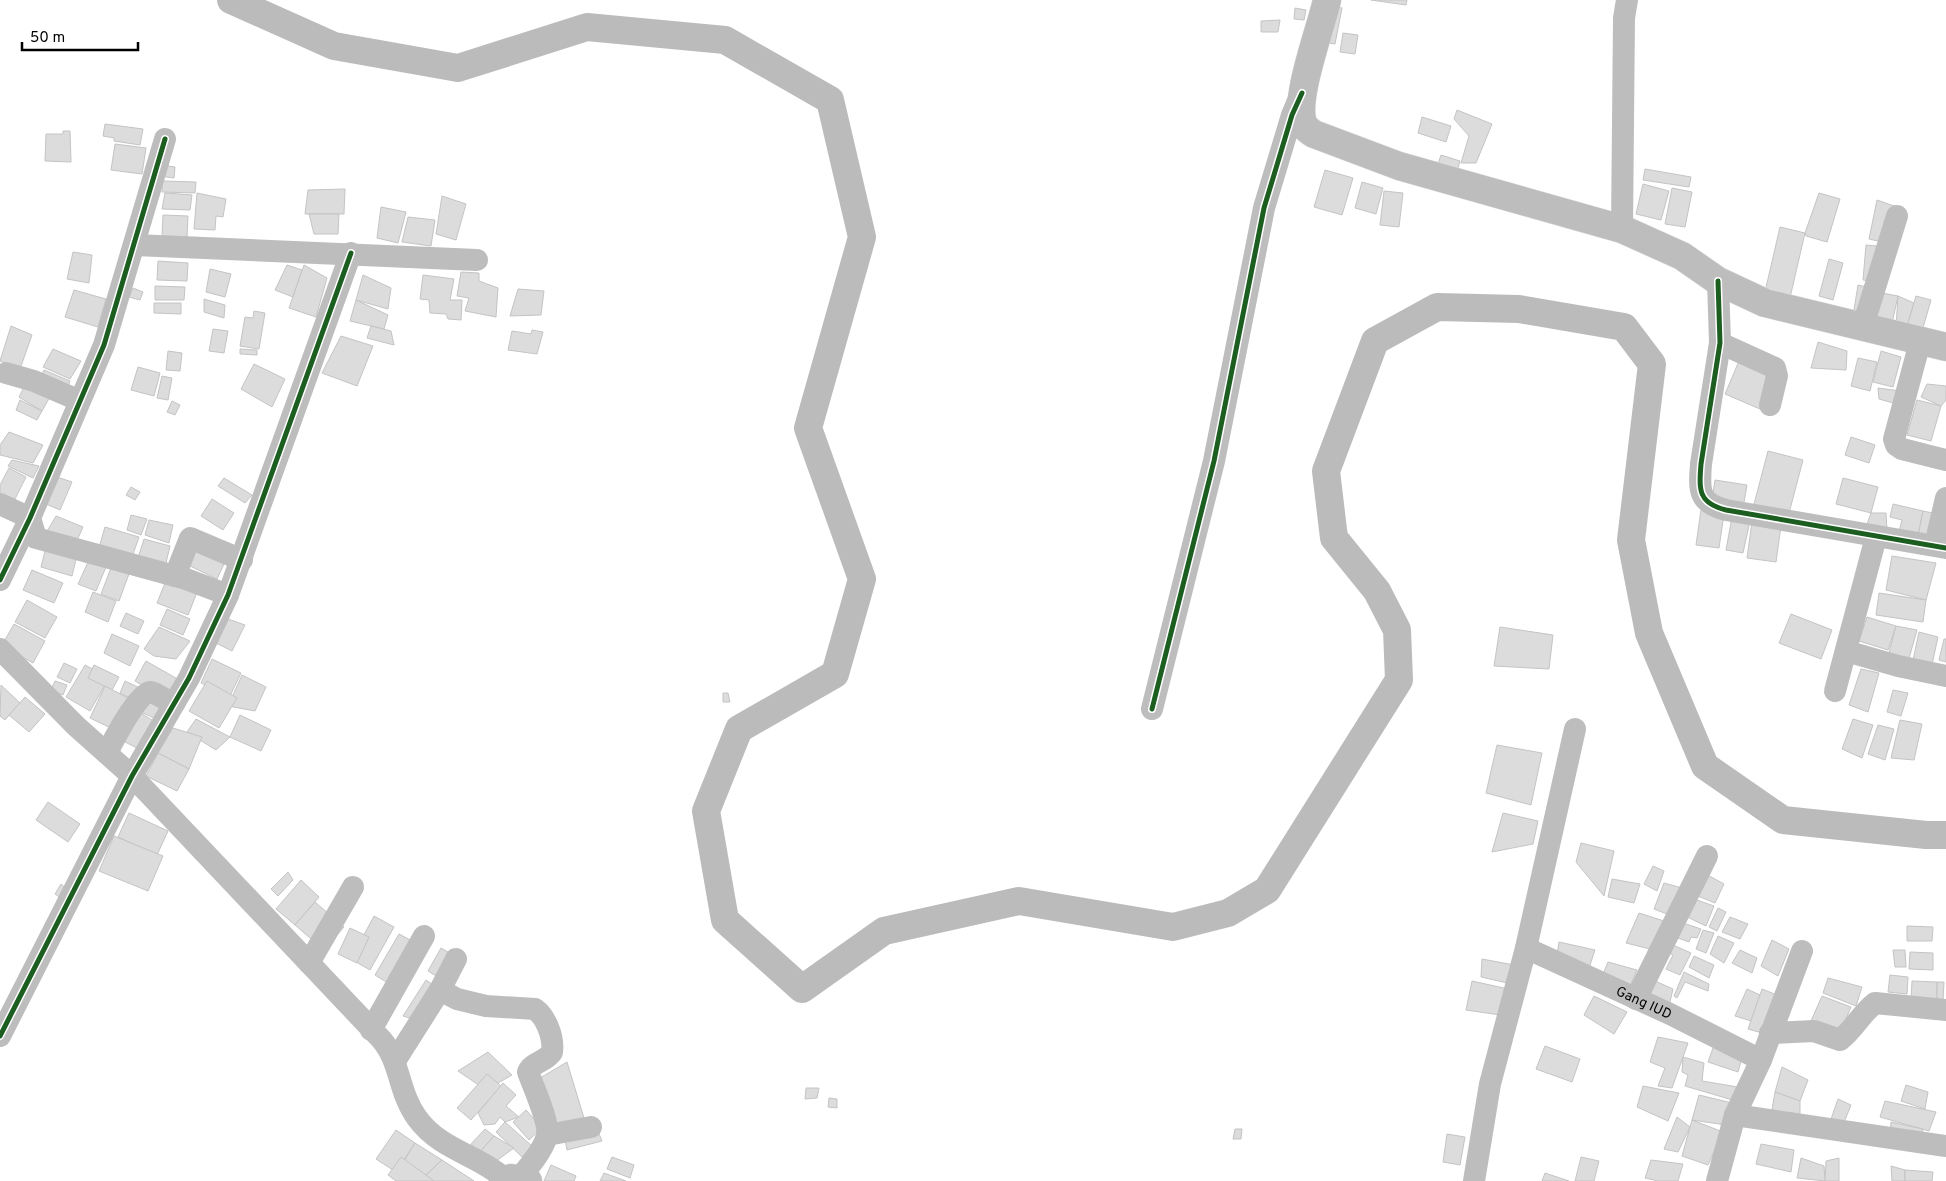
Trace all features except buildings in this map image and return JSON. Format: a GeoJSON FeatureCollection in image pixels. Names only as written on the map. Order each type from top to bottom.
{"type":"FeatureCollection","features":[{"type":"Feature","properties":{"kind":"main road"},"geometry":{"type":"LineString","coordinates":[[1328,0],[1302,93],[1302,118],[1308,130],[1346,148],[1398,166],[1622,229],[1682,256],[1718,280],[1765,303],[1933,344]]}},
{"type":"Feature","properties":{"kind":"street"},"geometry":{"type":"LineString","coordinates":[[1622,229],[1624,18],[1627,0]]}},
{"type":"Feature","properties":{"kind":"street"},"geometry":{"type":"LineString","coordinates":[[1152,709],[1214,461],[1258,232],[1292,115],[1302,93]]}},
{"type":"Feature","properties":{"kind":"street"},"geometry":{"type":"LineString","coordinates":[[1282,150],[1296,136],[1308,130]]}},
{"type":"Feature","properties":{"kind":"street"},"geometry":{"type":"LineString","coordinates":[[0,580],[30,518],[78,400],[104,345],[165,139]]}},
{"type":"Feature","properties":{"kind":"street"},"geometry":{"type":"LineString","coordinates":[[1863,326],[1897,216]]}},
{"type":"Feature","properties":{"kind":"street"},"geometry":{"type":"LineString","coordinates":[[135,245],[351,252],[477,260]]}},
{"type":"Feature","properties":{"kind":"street"},"geometry":{"type":"LineString","coordinates":[[0,1036],[132,776],[175,702],[228,595],[351,252]]}},
{"type":"Feature","properties":{"kind":"street"},"geometry":{"type":"LineString","coordinates":[[1718,280],[1720,343],[1701,464],[1700,482],[1702,496],[1712,506],[1876,537],[1941,547],[1946,498]]}},
{"type":"Feature","properties":{"kind":"street"},"geometry":{"type":"LineString","coordinates":[[1720,343],[1775,368],[1777,376],[1770,405]]}},
{"type":"Feature","properties":{"kind":"street"},"geometry":{"type":"LineString","coordinates":[[1933,344],[1894,439],[1896,446],[1902,449],[1946,460]]}},
{"type":"Feature","properties":{"kind":"street"},"geometry":{"type":"LineString","coordinates":[[6,373],[34,381],[78,400]]}},
{"type":"Feature","properties":{"kind":"street"},"geometry":{"type":"LineString","coordinates":[[0,504],[30,518],[36,538],[175,576],[228,595]]}},
{"type":"Feature","properties":{"kind":"street"},"geometry":{"type":"LineString","coordinates":[[1835,691],[1876,537]]}},
{"type":"Feature","properties":{"kind":"street"},"geometry":{"type":"LineString","coordinates":[[175,576],[190,538],[242,560]]}},
{"type":"Feature","properties":{"kind":"street"},"geometry":{"type":"LineString","coordinates":[[0,649],[76,726],[132,776],[389,1048],[404,1098],[428,1130],[444,1144],[513,1180],[540,1150],[547,1135],[539,1101],[528,1072],[530,1068],[548,1058],[552,1052],[552,1040],[541,1013],[534,1008],[496,1007],[467,1002],[440,990]]}},
{"type":"Feature","properties":{"kind":"street"},"geometry":{"type":"LineString","coordinates":[[1846,651],[1898,666],[1946,676]]}},
{"type":"Feature","properties":{"kind":"street"},"geometry":{"type":"LineString","coordinates":[[107,753],[132,708],[146,693],[150,692],[169,702],[175,702]]}},
{"type":"Feature","properties":{"kind":"street"},"geometry":{"type":"LineString","coordinates":[[1474,1181],[1490,1084],[1526,948],[1575,729]]}},
{"type":"Feature","properties":{"kind":"street"},"geometry":{"type":"LineString","coordinates":[[1636,999],[1707,856]]}},
{"type":"Feature","properties":{"kind":"street"},"geometry":{"type":"LineString","coordinates":[[309,962],[353,887]]}},
{"type":"Feature","properties":{"kind":"street"},"geometry":{"type":"LineString","coordinates":[[371,1030],[424,936]]}},
{"type":"Feature","properties":{"kind":"street","name":"Gang IUD"},"geometry":{"type":"LineString","coordinates":[[1526,948],[1761,1060]]}},
{"type":"Feature","properties":{"kind":"street"},"geometry":{"type":"LineString","coordinates":[[1717,1181],[1735,1115],[1761,1060],[1802,951]]}},
{"type":"Feature","properties":{"kind":"street"},"geometry":{"type":"LineString","coordinates":[[394,1061],[440,990],[456,959]]}},
{"type":"Feature","properties":{"kind":"street"},"geometry":{"type":"LineString","coordinates":[[1770,1033],[1814,1031],[1840,1040],[1853,1030],[1865,1011],[1875,1003],[1946,1010]]}},
{"type":"Feature","properties":{"kind":"street"},"geometry":{"type":"LineString","coordinates":[[1735,1115],[1946,1146]]}},
{"type":"Feature","properties":{"kind":"street"},"geometry":{"type":"LineString","coordinates":[[547,1135],[591,1127]]}},
{"type":"Feature","properties":{"kind":"waterway"},"geometry":{"type":"LineString","coordinates":[[231,0],[334,46],[458,68],[587,27],[725,40],[830,100],[862,237],[808,428],[862,579],[835,674],[739,729],[706,811],[725,920],[802,989],[884,931],[1019,901],[1173,927],[1228,913],[1267,890],[1399,680],[1397,630],[1377,591],[1334,538],[1326,471],[1375,341],[1437,307],[1519,309],[1624,327],[1652,364],[1631,540],[1649,633],[1705,766],[1783,820],[1926,835],[1946,835]]}},
{"type":"Feature","properties":{"kind":"cycle path"},"geometry":{"type":"LineString","coordinates":[[1152,709],[1214,461],[1264,208],[1292,115],[1302,93]]}},
{"type":"Feature","properties":{"kind":"cycle path"},"geometry":{"type":"LineString","coordinates":[[0,580],[30,518],[104,345],[165,139]]}},
{"type":"Feature","properties":{"kind":"cycle path"},"geometry":{"type":"LineString","coordinates":[[0,1036],[132,776],[189,678],[228,595],[351,253]]}},
{"type":"Feature","properties":{"kind":"cycle path"},"geometry":{"type":"LineString","coordinates":[[1718,281],[1720,343],[1700,473],[1702,494],[1705,499],[1710,504],[1726,510],[1946,548]]}}]}
